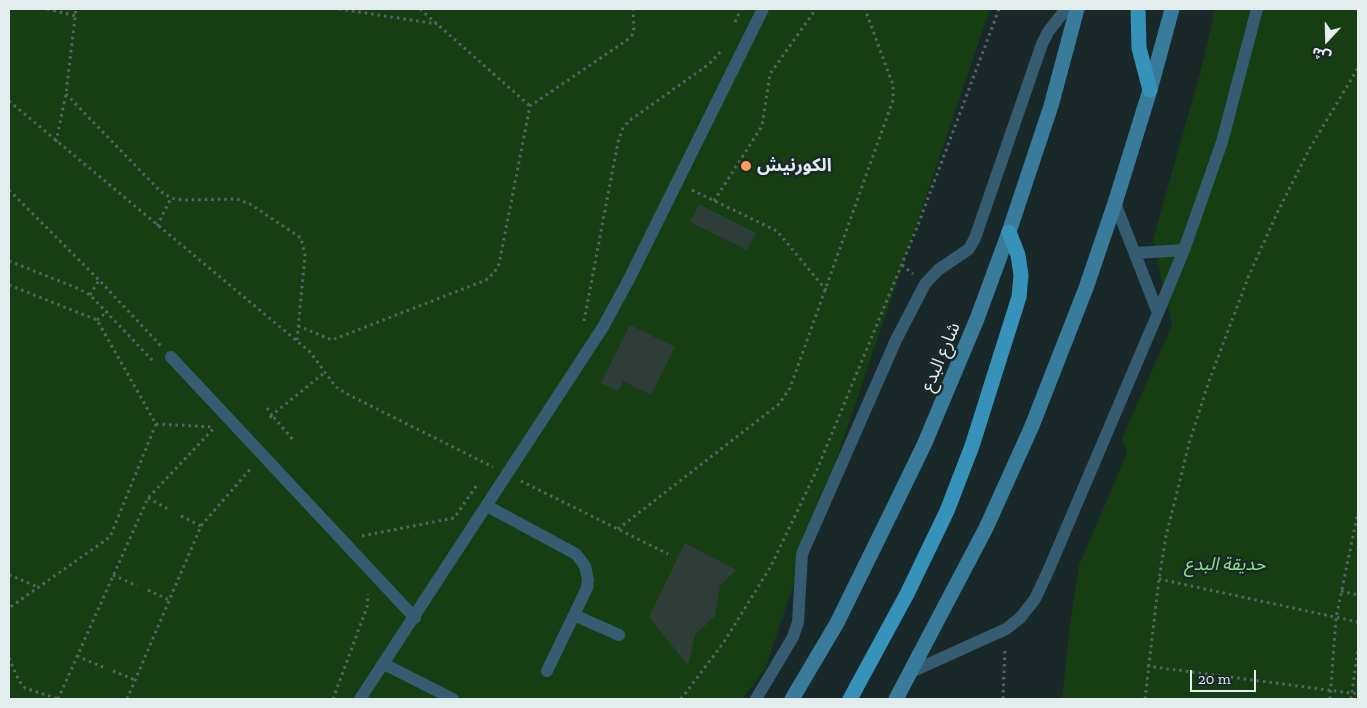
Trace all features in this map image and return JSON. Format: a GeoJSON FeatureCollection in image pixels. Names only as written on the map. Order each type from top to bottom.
{"type":"FeatureCollection","features":[{"type":"Feature","properties":{"kind":"main road","name":"شارع البدع"},"geometry":{"type":"LineString","coordinates":[[792,699],[836,623],[924,445],[977,319],[1009,232],[1051,106],[1077,9]]}},
{"type":"Feature","properties":{"kind":"main road"},"geometry":{"type":"LineString","coordinates":[[1138,9],[1139,48],[1150,90]]}},
{"type":"Feature","properties":{"kind":"main road"},"geometry":{"type":"LineString","coordinates":[[896,699],[986,528],[1032,426],[1086,288],[1115,202],[1150,90],[1172,9]]}},
{"type":"Feature","properties":{"kind":"main road"},"geometry":{"type":"LineString","coordinates":[[850,699],[911,586],[947,511],[972,446],[1019,297],[1021,275],[1018,255],[1009,232]]}},
{"type":"Feature","properties":{"kind":"lane"},"geometry":{"type":"LineString","coordinates":[[360,699],[415,618],[603,327],[763,9]]}},
{"type":"Feature","properties":{"kind":"lane"},"geometry":{"type":"LineString","coordinates":[[756,699],[793,637],[798,622],[802,554],[896,340],[925,284],[938,270],[969,249],[975,238],[1042,44],[1048,32],[1066,9]]}},
{"type":"Feature","properties":{"kind":"lane"},"geometry":{"type":"LineString","coordinates":[[911,672],[1006,629],[1020,618],[1035,599],[1184,250],[1222,142],[1245,62],[1257,9]]}},
{"type":"Feature","properties":{"kind":"lane"},"geometry":{"type":"LineString","coordinates":[[1115,202],[1158,313]]}},
{"type":"Feature","properties":{"kind":"lane"},"geometry":{"type":"LineString","coordinates":[[1136,253],[1184,250]]}},
{"type":"Feature","properties":{"kind":"lane"},"geometry":{"type":"LineString","coordinates":[[171,357],[415,618]]}},
{"type":"Feature","properties":{"kind":"lane"},"geometry":{"type":"LineString","coordinates":[[487,506],[576,554],[586,566],[587,588],[547,671]]}},
{"type":"Feature","properties":{"kind":"lane"},"geometry":{"type":"LineString","coordinates":[[574,615],[619,635]]}},
{"type":"Feature","properties":{"kind":"lane"},"geometry":{"type":"LineString","coordinates":[[384,664],[453,699]]}},
{"type":"Feature","properties":{"kind":"path"},"geometry":{"type":"LineString","coordinates":[[47,9],[76,16]]}},
{"type":"Feature","properties":{"kind":"path"},"geometry":{"type":"LineString","coordinates":[[56,142],[66,94],[76,9]]}},
{"type":"Feature","properties":{"kind":"path"},"geometry":{"type":"LineString","coordinates":[[339,9],[438,24]]}},
{"type":"Feature","properties":{"kind":"path"},"geometry":{"type":"LineString","coordinates":[[420,9],[530,106]]}},
{"type":"Feature","properties":{"kind":"path"},"geometry":{"type":"LineString","coordinates":[[298,326],[332,340],[486,280],[494,273],[499,264],[530,106],[627,40],[634,28],[633,9]]}},
{"type":"Feature","properties":{"kind":"path"},"geometry":{"type":"LineString","coordinates":[[734,24],[741,9]]}},
{"type":"Feature","properties":{"kind":"path"},"geometry":{"type":"LineString","coordinates":[[714,201],[762,126],[770,74],[816,9]]}},
{"type":"Feature","properties":{"kind":"path"},"geometry":{"type":"LineString","coordinates":[[618,529],[786,397],[826,290],[895,93],[865,9]]}},
{"type":"Feature","properties":{"kind":"path"},"geometry":{"type":"LineString","coordinates":[[681,699],[724,642],[771,566],[816,472],[918,225],[999,9]]}},
{"type":"Feature","properties":{"kind":"path"},"geometry":{"type":"LineString","coordinates":[[583,325],[618,142],[623,128],[629,121],[709,64],[724,47]]}},
{"type":"Feature","properties":{"kind":"path"},"geometry":{"type":"LineString","coordinates":[[1144,699],[1159,579],[1177,488],[1190,440],[1227,329],[1278,211],[1310,148],[1358,68]]}},
{"type":"Feature","properties":{"kind":"path"},"geometry":{"type":"LineString","coordinates":[[66,94],[160,191],[171,198],[183,200],[237,199],[250,204],[302,238],[305,255],[296,341]]}},
{"type":"Feature","properties":{"kind":"path"},"geometry":{"type":"LineString","coordinates":[[9,101],[310,352],[336,387],[349,396],[668,554]]}},
{"type":"Feature","properties":{"kind":"path"},"geometry":{"type":"LineString","coordinates":[[677,183],[777,231],[826,290]]}},
{"type":"Feature","properties":{"kind":"path"},"geometry":{"type":"LineString","coordinates":[[9,190],[99,280],[171,357]]}},
{"type":"Feature","properties":{"kind":"path"},"geometry":{"type":"LineString","coordinates":[[157,226],[171,198]]}},
{"type":"Feature","properties":{"kind":"path"},"geometry":{"type":"LineString","coordinates":[[9,261],[90,295],[108,311],[161,369]]}},
{"type":"Feature","properties":{"kind":"path"},"geometry":{"type":"LineString","coordinates":[[90,295],[99,280]]}},
{"type":"Feature","properties":{"kind":"path"},"geometry":{"type":"LineString","coordinates":[[9,285],[97,320],[156,424]]}},
{"type":"Feature","properties":{"kind":"path"},"geometry":{"type":"LineString","coordinates":[[97,320],[108,311]]}},
{"type":"Feature","properties":{"kind":"path"},"geometry":{"type":"LineString","coordinates":[[271,417],[324,373]]}},
{"type":"Feature","properties":{"kind":"path"},"geometry":{"type":"LineString","coordinates":[[267,408],[271,417],[294,441]]}},
{"type":"Feature","properties":{"kind":"path"},"geometry":{"type":"LineString","coordinates":[[9,658],[19,681],[25,688],[58,699],[148,498],[225,415]]}},
{"type":"Feature","properties":{"kind":"path"},"geometry":{"type":"LineString","coordinates":[[208,420],[220,433]]}},
{"type":"Feature","properties":{"kind":"path"},"geometry":{"type":"LineString","coordinates":[[156,424],[214,427]]}},
{"type":"Feature","properties":{"kind":"path"},"geometry":{"type":"LineString","coordinates":[[9,608],[110,537],[156,424]]}},
{"type":"Feature","properties":{"kind":"path"},"geometry":{"type":"LineString","coordinates":[[485,473],[496,457]]}},
{"type":"Feature","properties":{"kind":"path"},"geometry":{"type":"LineString","coordinates":[[247,462],[259,474]]}},
{"type":"Feature","properties":{"kind":"path"},"geometry":{"type":"LineString","coordinates":[[127,699],[201,526],[252,467]]}},
{"type":"Feature","properties":{"kind":"path"},"geometry":{"type":"LineString","coordinates":[[342,540],[454,518],[480,480]]}},
{"type":"Feature","properties":{"kind":"path"},"geometry":{"type":"LineString","coordinates":[[148,498],[168,509]]}},
{"type":"Feature","properties":{"kind":"path"},"geometry":{"type":"LineString","coordinates":[[1330,699],[1336,618],[1358,512]]}},
{"type":"Feature","properties":{"kind":"path"},"geometry":{"type":"LineString","coordinates":[[180,516],[201,526]]}},
{"type":"Feature","properties":{"kind":"path"},"geometry":{"type":"LineString","coordinates":[[9,575],[39,587]]}},
{"type":"Feature","properties":{"kind":"path"},"geometry":{"type":"LineString","coordinates":[[113,575],[137,586]]}},
{"type":"Feature","properties":{"kind":"path"},"geometry":{"type":"LineString","coordinates":[[1159,579],[1358,622]]}},
{"type":"Feature","properties":{"kind":"path"},"geometry":{"type":"LineString","coordinates":[[333,699],[367,606],[369,596],[366,588]]}},
{"type":"Feature","properties":{"kind":"path"},"geometry":{"type":"LineString","coordinates":[[148,590],[169,600]]}},
{"type":"Feature","properties":{"kind":"path"},"geometry":{"type":"LineString","coordinates":[[1341,591],[1358,595]]}},
{"type":"Feature","properties":{"kind":"path"},"geometry":{"type":"LineString","coordinates":[[1003,699],[1006,629]]}},
{"type":"Feature","properties":{"kind":"path"},"geometry":{"type":"LineString","coordinates":[[1351,699],[1358,648]]}},
{"type":"Feature","properties":{"kind":"path"},"geometry":{"type":"LineString","coordinates":[[77,656],[103,667]]}},
{"type":"Feature","properties":{"kind":"path"},"geometry":{"type":"LineString","coordinates":[[1147,666],[1358,694]]}},
{"type":"Feature","properties":{"kind":"path"},"geometry":{"type":"LineString","coordinates":[[113,671],[135,680]]}},
{"type":"Feature","properties":{"kind":"green space"},"geometry":{"type":"Polygon","coordinates":[[[9,9],[990,9],[765,669],[742,699],[9,699],[9,9]]]}},
{"type":"Feature","properties":{"kind":"green space","name":"حديقة البدع"},"geometry":{"type":"Polygon","coordinates":[[[1215,9],[1358,9],[1358,699],[1062,699],[1070,624],[1079,565],[1127,453],[1122,438],[1172,325],[1153,240],[1204,58],[1215,9]]]}},
{"type":"Feature","properties":{"kind":"building"},"geometry":{"type":"Polygon","coordinates":[[[699,204],[756,233],[747,250],[690,222],[699,204]]]}},
{"type":"Feature","properties":{"kind":"building"},"geometry":{"type":"Polygon","coordinates":[[[630,325],[675,347],[651,395],[623,381],[618,391],[601,383],[630,325]]]}},
{"type":"Feature","properties":{"kind":"building"},"geometry":{"type":"Polygon","coordinates":[[[685,543],[736,570],[720,586],[715,616],[695,635],[688,665],[649,617],[685,543]]]}},
{"type":"Feature","properties":{"kind":"place","name":"الكورنيش"},"geometry":{"type":"Point","coordinates":[746,166]}}]}
